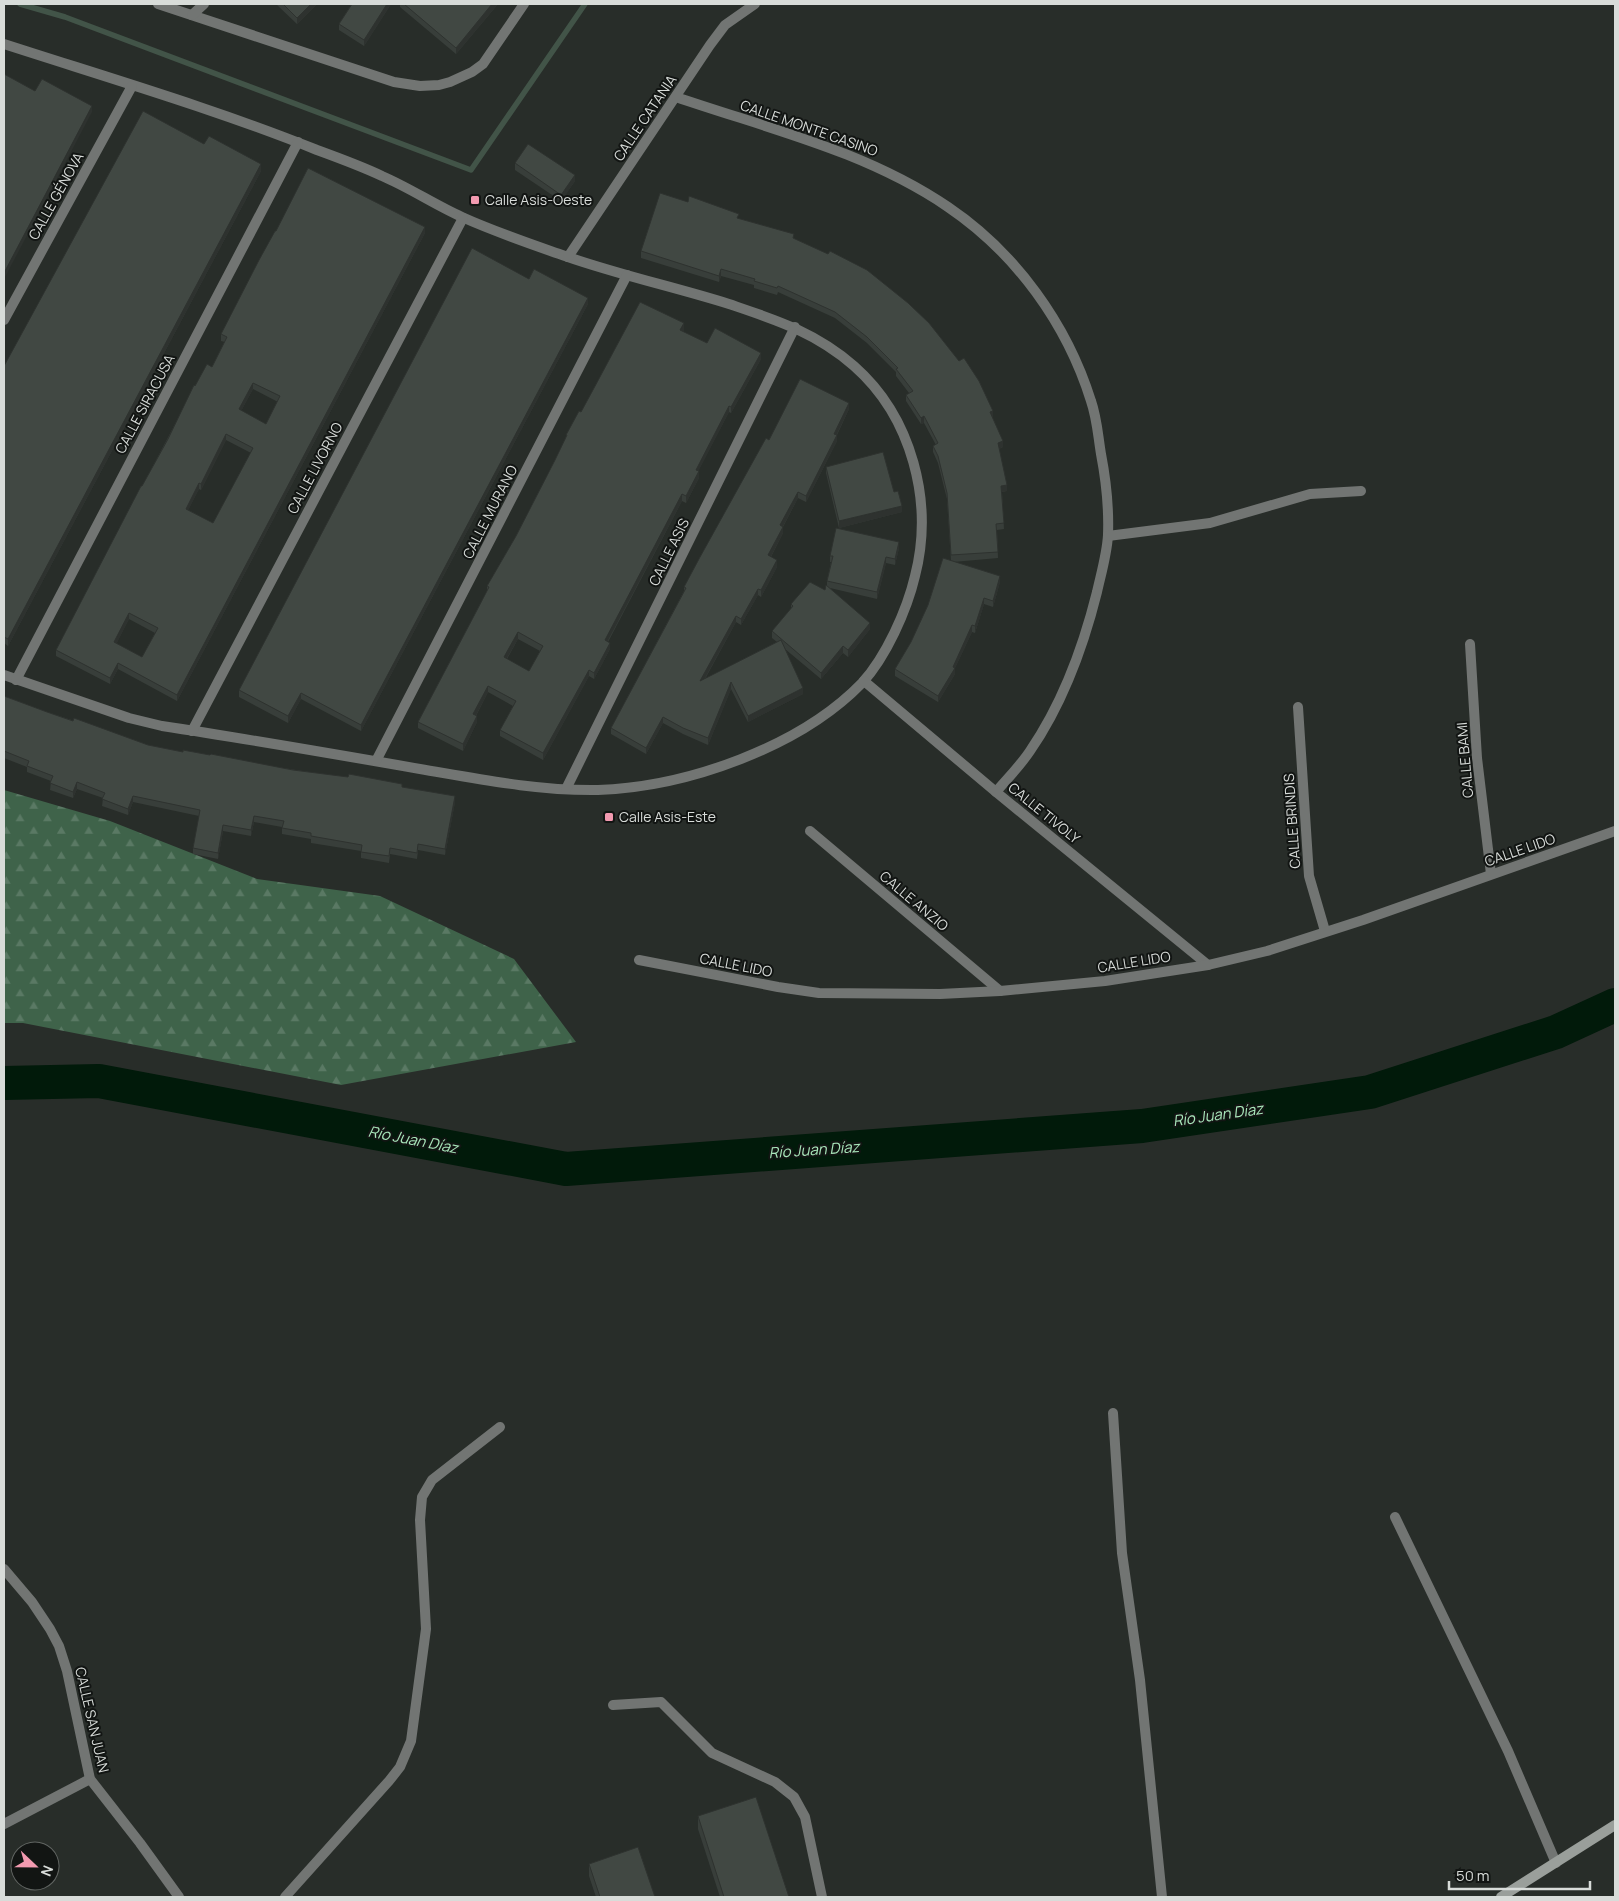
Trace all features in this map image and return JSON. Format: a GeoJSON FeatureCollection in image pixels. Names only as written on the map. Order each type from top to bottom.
{"type":"FeatureCollection","features":[{"type":"Feature","properties":{"kind":"main road"},"geometry":{"type":"LineString","coordinates":[[1501,1897],[1615,1825]]}},
{"type":"Feature","properties":{"kind":"street"},"geometry":{"type":"LineString","coordinates":[[158,4],[394,82],[420,86],[439,85],[450,82],[472,72],[483,64],[524,4]]}},
{"type":"Feature","properties":{"kind":"street"},"geometry":{"type":"LineString","coordinates":[[192,15],[204,4]]}},
{"type":"Feature","properties":{"kind":"street","name":"CALLE CATANIA"},"geometry":{"type":"LineString","coordinates":[[568,257],[710,45],[725,26],[754,4]]}},
{"type":"Feature","properties":{"kind":"street"},"geometry":{"type":"LineString","coordinates":[[4,44],[242,121],[298,142],[383,176],[463,218],[568,257],[706,297],[795,327],[826,345],[856,367],[880,395],[898,423],[911,452],[918,482],[922,516],[922,548],[914,582],[903,615],[885,650],[864,681],[818,720],[764,750],[700,773],[668,781],[601,790],[519,785],[162,726],[129,718],[4,675]]}},
{"type":"Feature","properties":{"kind":"street","name":"CALLE GÉNOVA"},"geometry":{"type":"LineString","coordinates":[[4,320],[132,86]]}},
{"type":"Feature","properties":{"kind":"street","name":"CALLE MONTE CASINO"},"geometry":{"type":"LineString","coordinates":[[676,97],[807,139],[865,161],[917,187],[949,208],[991,241],[1047,306],[1062,330],[1085,383],[1096,421],[1105,480],[1108,536],[1083,646],[1065,688],[1029,753],[996,792]]}},
{"type":"Feature","properties":{"kind":"street","name":"CALLE SIRACUSA"},"geometry":{"type":"LineString","coordinates":[[16,680],[298,142]]}},
{"type":"Feature","properties":{"kind":"street","name":"CALLE LIVORNO"},"geometry":{"type":"LineString","coordinates":[[192,731],[463,218]]}},
{"type":"Feature","properties":{"kind":"street","name":"CALLE MURANO"},"geometry":{"type":"LineString","coordinates":[[376,761],[627,275]]}},
{"type":"Feature","properties":{"kind":"street","name":"CALLE ASIS"},"geometry":{"type":"LineString","coordinates":[[566,789],[795,327]]}},
{"type":"Feature","properties":{"kind":"street"},"geometry":{"type":"LineString","coordinates":[[1108,536],[1210,523],[1310,494],[1361,491]]}},
{"type":"Feature","properties":{"kind":"street","name":"CALLE BAMI"},"geometry":{"type":"LineString","coordinates":[[1470,644],[1477,758],[1491,874]]}},
{"type":"Feature","properties":{"kind":"street","name":"CALLE TIVOLY"},"geometry":{"type":"LineString","coordinates":[[864,681],[996,792],[1208,965]]}},
{"type":"Feature","properties":{"kind":"street","name":"CALLE BRINDIS"},"geometry":{"type":"LineString","coordinates":[[1298,707],[1309,876],[1325,931]]}},
{"type":"Feature","properties":{"kind":"street","name":"CALLE ANZIO"},"geometry":{"type":"LineString","coordinates":[[810,831],[1000,991]]}},
{"type":"Feature","properties":{"kind":"street","name":"CALLE LIDO"},"geometry":{"type":"LineString","coordinates":[[639,960],[819,993],[940,994],[1000,991],[1105,981],[1208,965],[1267,951],[1363,920],[1615,831]]}},
{"type":"Feature","properties":{"kind":"street"},"geometry":{"type":"LineString","coordinates":[[1113,1413],[1122,1552],[1140,1680],[1162,1897]]}},
{"type":"Feature","properties":{"kind":"street"},"geometry":{"type":"LineString","coordinates":[[285,1897],[390,1781],[407,1754],[415,1718],[426,1629],[420,1520],[422,1497],[432,1480],[500,1427]]}},
{"type":"Feature","properties":{"kind":"street"},"geometry":{"type":"LineString","coordinates":[[1395,1517],[1508,1751],[1556,1863]]}},
{"type":"Feature","properties":{"kind":"street","name":"CALLE SAN JUAN"},"geometry":{"type":"LineString","coordinates":[[4,1570],[32,1602],[59,1646],[67,1671],[90,1780],[140,1843],[179,1897]]}},
{"type":"Feature","properties":{"kind":"street"},"geometry":{"type":"LineString","coordinates":[[613,1705],[661,1702],[712,1753],[776,1782],[794,1797],[805,1817],[822,1897]]}},
{"type":"Feature","properties":{"kind":"street"},"geometry":{"type":"LineString","coordinates":[[4,1824],[90,1780]]}},
{"type":"Feature","properties":{"kind":"green space"},"geometry":{"type":"Polygon","coordinates":[[[4,790],[110,821],[257,879],[380,896],[514,959],[576,1042],[341,1085],[23,1023],[4,1023],[4,790]]]}},
{"type":"Feature","properties":{"kind":"building"},"geometry":{"type":"Polygon","coordinates":[[[283,4],[311,4],[297,18],[283,4]]]}},
{"type":"Feature","properties":{"kind":"building"},"geometry":{"type":"Polygon","coordinates":[[[352,4],[387,4],[364,40],[339,24],[352,4]]]}},
{"type":"Feature","properties":{"kind":"building"},"geometry":{"type":"Polygon","coordinates":[[[404,4],[492,4],[456,48],[404,4]]]}},
{"type":"Feature","properties":{"kind":"building"},"geometry":{"type":"Polygon","coordinates":[[[4,74],[35,91],[42,79],[92,106],[4,273],[4,74]]]}},
{"type":"Feature","properties":{"kind":"building"},"geometry":{"type":"Polygon","coordinates":[[[143,111],[204,144],[209,136],[261,164],[8,639],[4,637],[4,366],[143,111]]]}},
{"type":"Feature","properties":{"kind":"building"},"geometry":{"type":"Polygon","coordinates":[[[528,144],[575,175],[561,195],[515,163],[528,144]]]}},
{"type":"Feature","properties":{"kind":"building"},"geometry":{"type":"Polygon","coordinates":[[[308,168],[425,227],[177,695],[118,663],[110,678],[56,650],[141,486],[168,439],[194,385],[207,364],[212,367],[227,337],[221,334],[308,168]],[[253,383],[239,409],[266,424],[280,396],[253,383]],[[226,434],[201,484],[199,483],[186,509],[213,523],[253,448],[226,434]],[[129,613],[114,642],[142,657],[158,628],[129,613]]]}},
{"type":"Feature","properties":{"kind":"building"},"geometry":{"type":"Polygon","coordinates":[[[660,193],[688,202],[689,196],[739,214],[737,218],[794,234],[793,238],[828,254],[830,251],[867,270],[908,303],[929,323],[959,361],[964,358],[979,381],[993,411],[990,412],[1003,441],[998,443],[1007,485],[1001,486],[1004,523],[996,524],[998,552],[951,555],[947,493],[938,456],[933,446],[938,443],[924,416],[921,418],[906,395],[913,391],[896,369],[898,368],[867,337],[835,312],[778,286],[777,288],[721,269],[719,276],[641,251],[660,193]]]}},
{"type":"Feature","properties":{"kind":"building"},"geometry":{"type":"Polygon","coordinates":[[[472,248],[529,279],[534,269],[588,298],[361,725],[301,693],[288,716],[239,690],[472,248]]]}},
{"type":"Feature","properties":{"kind":"building"},"geometry":{"type":"Polygon","coordinates":[[[640,302],[684,323],[680,330],[707,343],[715,328],[761,353],[731,407],[729,406],[696,470],[699,471],[686,496],[682,494],[605,640],[610,643],[594,673],[589,670],[543,753],[500,730],[516,701],[488,686],[473,714],[477,716],[463,744],[418,722],[489,587],[487,586],[516,536],[566,435],[579,411],[581,412],[640,302]],[[518,632],[504,657],[529,671],[543,646],[518,632]]]}},
{"type":"Feature","properties":{"kind":"building"},"geometry":{"type":"Polygon","coordinates":[[[800,379],[849,403],[834,434],[837,435],[806,496],[798,492],[780,525],[783,527],[768,555],[777,560],[761,590],[758,589],[741,619],[736,616],[700,681],[781,640],[803,688],[748,716],[731,682],[708,738],[683,728],[663,717],[646,748],[611,728],[686,588],[684,587],[700,557],[766,438],[769,440],[800,379]]]}},
{"type":"Feature","properties":{"kind":"building"},"geometry":{"type":"Polygon","coordinates":[[[883,452],[894,492],[898,491],[902,506],[839,521],[826,467],[883,452]]]}},
{"type":"Feature","properties":{"kind":"building"},"geometry":{"type":"Polygon","coordinates":[[[836,528],[899,542],[895,559],[886,557],[877,592],[827,581],[833,556],[830,556],[836,528]]]}},
{"type":"Feature","properties":{"kind":"building"},"geometry":{"type":"Polygon","coordinates":[[[943,558],[1000,576],[993,601],[984,598],[975,626],[972,625],[953,667],[955,668],[938,696],[895,669],[911,642],[928,605],[943,558]]]}},
{"type":"Feature","properties":{"kind":"building"},"geometry":{"type":"Polygon","coordinates":[[[810,582],[825,590],[826,585],[870,623],[848,650],[843,646],[821,673],[772,631],[793,606],[791,604],[810,582]]]}},
{"type":"Feature","properties":{"kind":"building"},"geometry":{"type":"Polygon","coordinates":[[[4,696],[73,721],[74,718],[148,745],[183,752],[183,750],[211,754],[293,770],[348,777],[349,774],[402,784],[402,787],[455,796],[445,849],[418,844],[417,853],[390,848],[389,856],[361,852],[362,845],[311,836],[311,833],[282,828],[284,821],[254,816],[251,830],[223,825],[218,853],[193,848],[200,810],[133,796],[128,809],[102,799],[105,793],[77,782],[73,792],[50,783],[53,776],[27,766],[29,761],[4,751],[4,696]]]}},
{"type":"Feature","properties":{"kind":"building"},"geometry":{"type":"Polygon","coordinates":[[[756,1797],[789,1897],[724,1897],[698,1816],[756,1797]]]}},
{"type":"Feature","properties":{"kind":"building"},"geometry":{"type":"Polygon","coordinates":[[[638,1847],[655,1897],[600,1897],[589,1864],[638,1847]]]}},
{"type":"Feature","properties":{"kind":"waterway"},"geometry":{"type":"LineString","coordinates":[[20,4],[65,17],[471,170],[585,4]]}},
{"type":"Feature","properties":{"kind":"waterway","name":"Río Juan Díaz"},"geometry":{"type":"LineString","coordinates":[[4,1083],[99,1081],[566,1169],[1142,1126],[1370,1092],[1556,1032],[1615,1005]]}},
{"type":"Feature","properties":{"kind":"place","name":"Calle Asis-Oeste"},"geometry":{"type":"Point","coordinates":[475,200]}},
{"type":"Feature","properties":{"kind":"place","name":"Calle Asis-Este"},"geometry":{"type":"Point","coordinates":[609,817]}}]}
